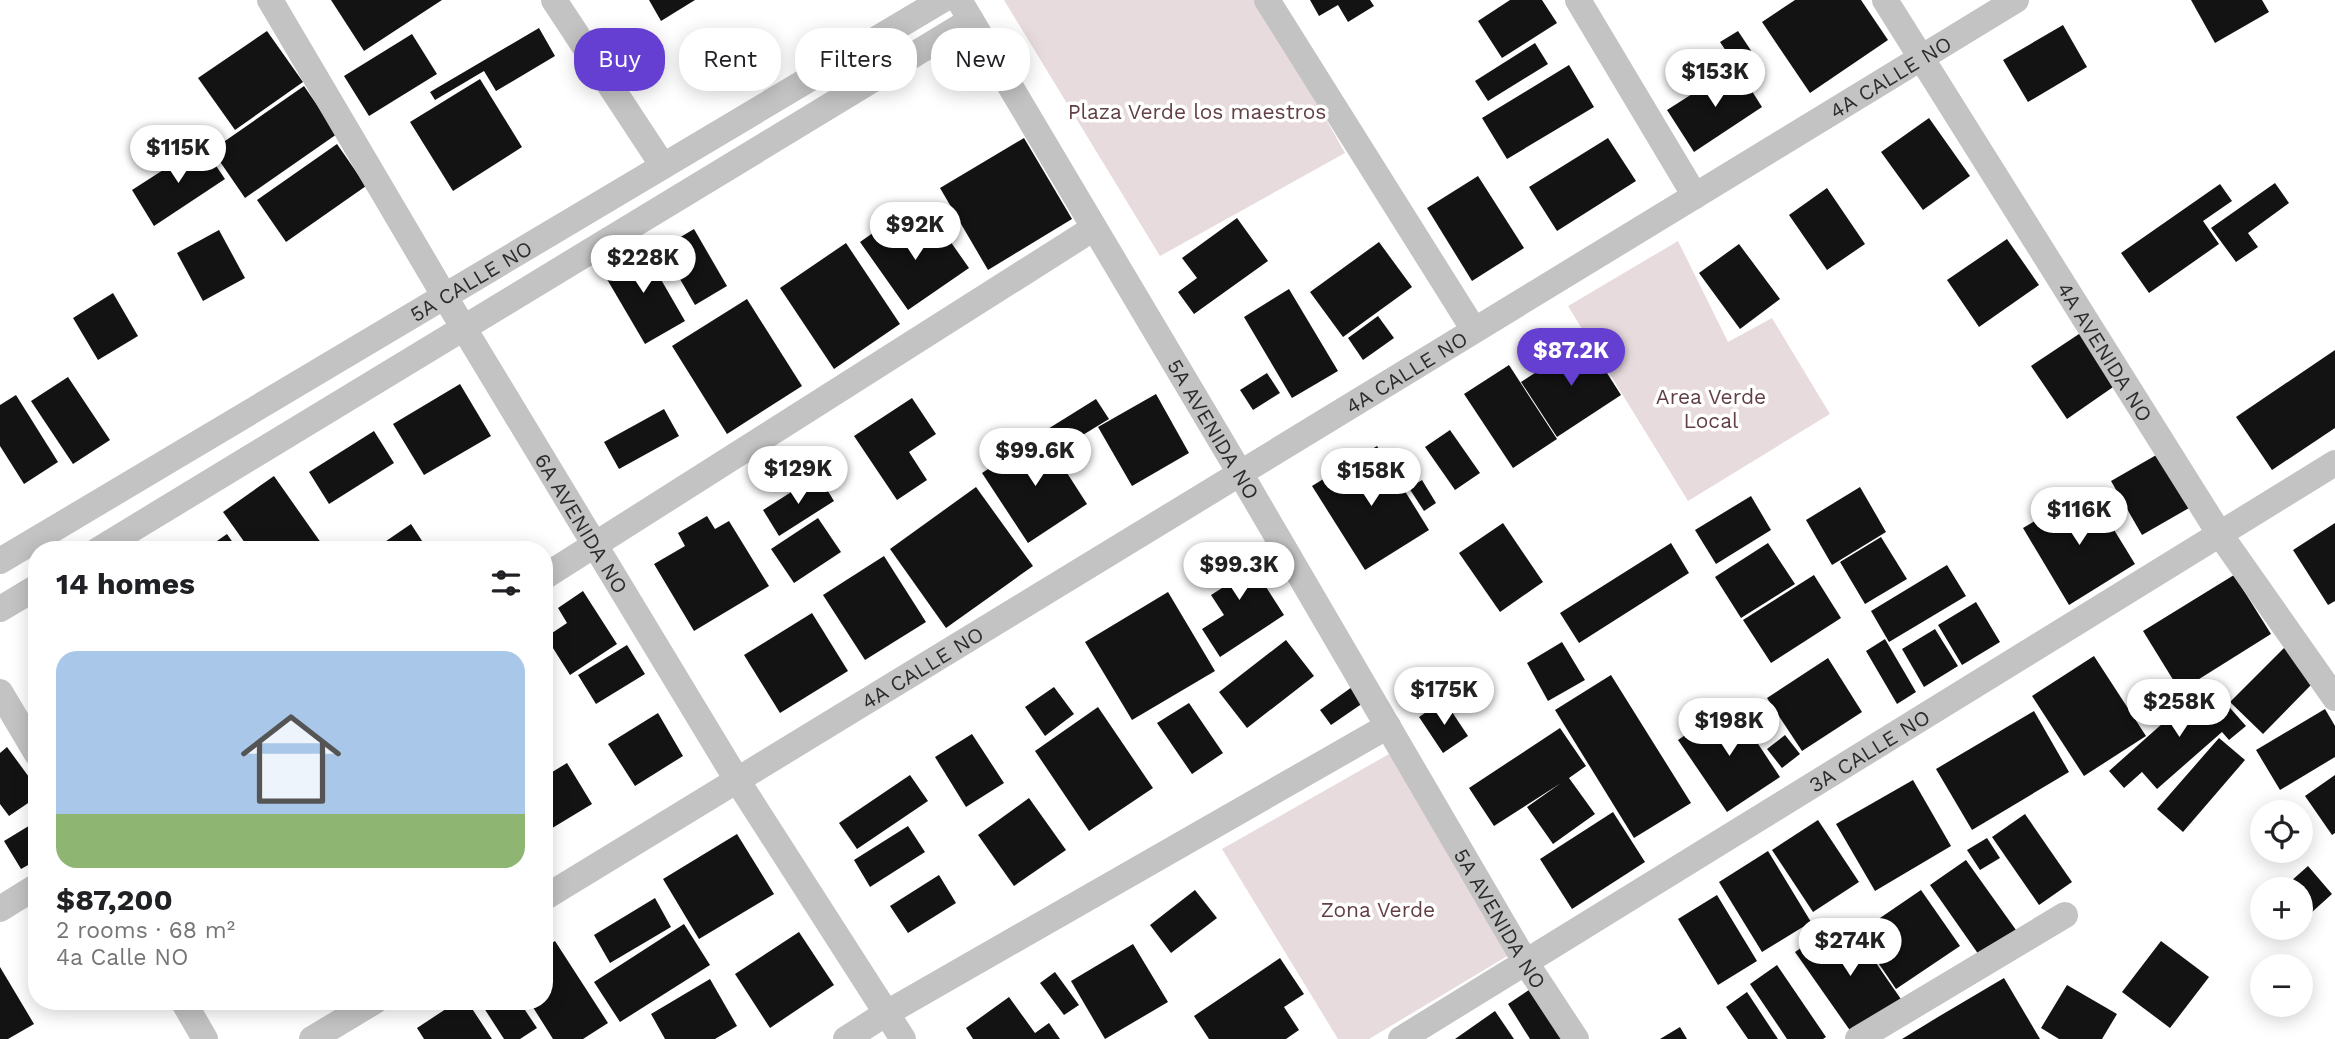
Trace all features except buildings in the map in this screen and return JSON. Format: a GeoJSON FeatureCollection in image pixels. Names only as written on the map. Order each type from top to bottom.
{"type":"FeatureCollection","features":[{"type":"Feature","properties":{"kind":"street","name":"6A AVENIDA NO"},"geometry":{"type":"LineString","coordinates":[[271,0],[444,297],[737,780],[903,1039]]}},
{"type":"Feature","properties":{"kind":"street"},"geometry":{"type":"LineString","coordinates":[[554,0],[663,166]]}},
{"type":"Feature","properties":{"kind":"street","name":"5A CALLE NO"},"geometry":{"type":"LineString","coordinates":[[34,541],[942,0]]}},
{"type":"Feature","properties":{"kind":"street"},"geometry":{"type":"LineString","coordinates":[[1267,0],[1474,330]]}},
{"type":"Feature","properties":{"kind":"street"},"geometry":{"type":"LineString","coordinates":[[1578,0],[1695,196]]}},
{"type":"Feature","properties":{"kind":"street","name":"4A AVENIDA NO"},"geometry":{"type":"LineString","coordinates":[[1885,0],[2219,533],[2335,698]]}},
{"type":"Feature","properties":{"kind":"street","name":"4A CALLE NO"},"geometry":{"type":"LineString","coordinates":[[553,892],[2016,0]]}},
{"type":"Feature","properties":{"kind":"street","name":"5A CALLE NO"},"geometry":{"type":"LineString","coordinates":[[113,541],[464,327],[965,10]]}},
{"type":"Feature","properties":{"kind":"street","name":"5A AVENIDA NO"},"geometry":{"type":"LineString","coordinates":[[965,10],[1240,473],[1526,963],[1576,1039]]}},
{"type":"Feature","properties":{"kind":"street"},"geometry":{"type":"LineString","coordinates":[[553,571],[1094,228]]}},
{"type":"Feature","properties":{"kind":"street","name":"3A CALLE NO"},"geometry":{"type":"LineString","coordinates":[[1401,1039],[2335,463]]}},
{"type":"Feature","properties":{"kind":"street","name":"5A CALLE NO"},"geometry":{"type":"LineString","coordinates":[[0,561],[28,544]]}},
{"type":"Feature","properties":{"kind":"street"},"geometry":{"type":"LineString","coordinates":[[0,609],[28,592]]}},
{"type":"Feature","properties":{"kind":"street"},"geometry":{"type":"LineString","coordinates":[[0,692],[28,739]]}},
{"type":"Feature","properties":{"kind":"street"},"geometry":{"type":"LineString","coordinates":[[846,1039],[885,1014],[1388,726]]}},
{"type":"Feature","properties":{"kind":"street"},"geometry":{"type":"LineString","coordinates":[[0,909],[28,892]]}},
{"type":"Feature","properties":{"kind":"street"},"geometry":{"type":"LineString","coordinates":[[1858,1039],[2065,915]]}},
{"type":"Feature","properties":{"kind":"street"},"geometry":{"type":"LineString","coordinates":[[188,1010],[205,1039]]}},
{"type":"Feature","properties":{"kind":"street"},"geometry":{"type":"LineString","coordinates":[[312,1039],[360,1010]]}},
{"type":"Feature","properties":{"kind":"green space","name":"Plaza Verde los maestros"},"geometry":{"type":"Polygon","coordinates":[[[1004,0],[1259,0],[1345,153],[1160,256],[1030,43],[1030,28],[1021,28],[1004,0]]]}},
{"type":"Feature","properties":{"kind":"green space","name":"Area Verde Local"},"geometry":{"type":"Polygon","coordinates":[[[1678,241],[1728,342],[1772,318],[1830,414],[1688,501],[1568,306],[1678,241]]]}},
{"type":"Feature","properties":{"kind":"green space","name":"Zona Verde"},"geometry":{"type":"Polygon","coordinates":[[[1396,750],[1524,946],[1369,1039],[1338,1039],[1222,849],[1396,750]]]}}]}
